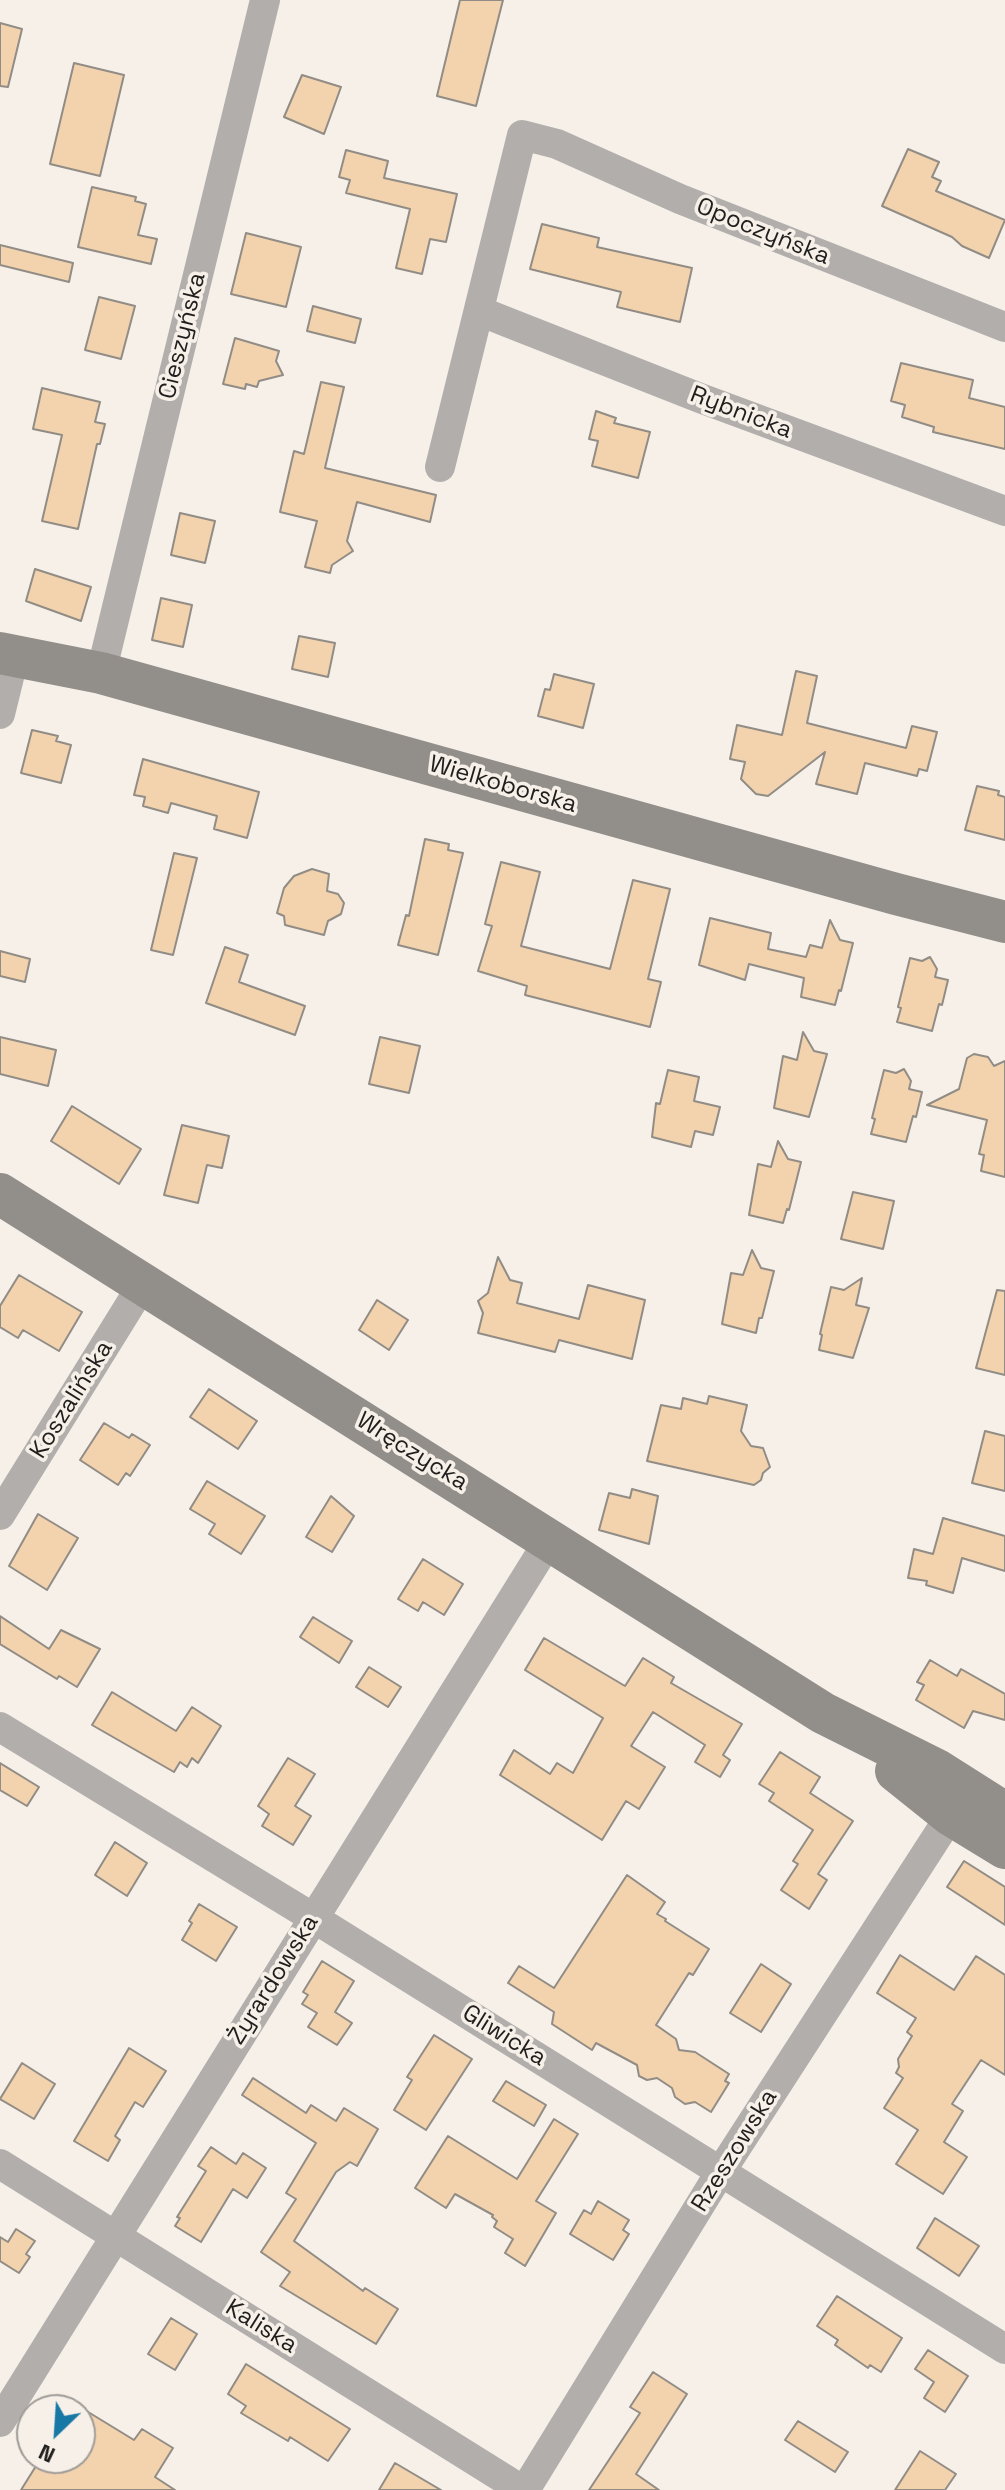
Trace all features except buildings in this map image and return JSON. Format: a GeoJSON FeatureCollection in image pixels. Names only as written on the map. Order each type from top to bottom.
{"type":"FeatureCollection","features":[{"type":"Feature","properties":{"kind":"main road","name":"Wielkoborska"},"geometry":{"type":"LineString","coordinates":[[7,655],[101,673],[1005,922]]}},
{"type":"Feature","properties":{"kind":"main road","name":"Wręczycka"},"geometry":{"type":"LineString","coordinates":[[0,1194],[823,1713],[937,1770],[1005,1813]]}},
{"type":"Feature","properties":{"kind":"main road","name":"Wręczycka"},"geometry":{"type":"LineString","coordinates":[[823,1713],[951,1815],[1005,1848]]}},
{"type":"Feature","properties":{"kind":"street","name":"Cieszyńska"},"geometry":{"type":"LineString","coordinates":[[101,673],[265,0]]}},
{"type":"Feature","properties":{"kind":"street","name":"Opoczyńska"},"geometry":{"type":"LineString","coordinates":[[479,311],[522,135],[557,144],[680,199],[1005,327]]}},
{"type":"Feature","properties":{"kind":"street"},"geometry":{"type":"LineString","coordinates":[[440,467],[479,311]]}},
{"type":"Feature","properties":{"kind":"street","name":"Rybnicka"},"geometry":{"type":"LineString","coordinates":[[479,311],[700,398],[1005,511]]}},
{"type":"Feature","properties":{"kind":"street"},"geometry":{"type":"LineString","coordinates":[[0,714],[7,655]]}},
{"type":"Feature","properties":{"kind":"street","name":"Koszalińska"},"geometry":{"type":"LineString","coordinates":[[0,1515],[143,1284]]}},
{"type":"Feature","properties":{"kind":"street","name":"Żyrardowska"},"geometry":{"type":"LineString","coordinates":[[0,2422],[550,1539]]}},
{"type":"Feature","properties":{"kind":"street","name":"Gliwicka"},"geometry":{"type":"LineString","coordinates":[[0,1727],[312,1917],[1005,2349]]}},
{"type":"Feature","properties":{"kind":"street","name":"Rzeszowska"},"geometry":{"type":"LineString","coordinates":[[523,2490],[721,2171],[951,1815]]}},
{"type":"Feature","properties":{"kind":"street","name":"Kaliska"},"geometry":{"type":"LineString","coordinates":[[0,2164],[523,2490]]}}]}
